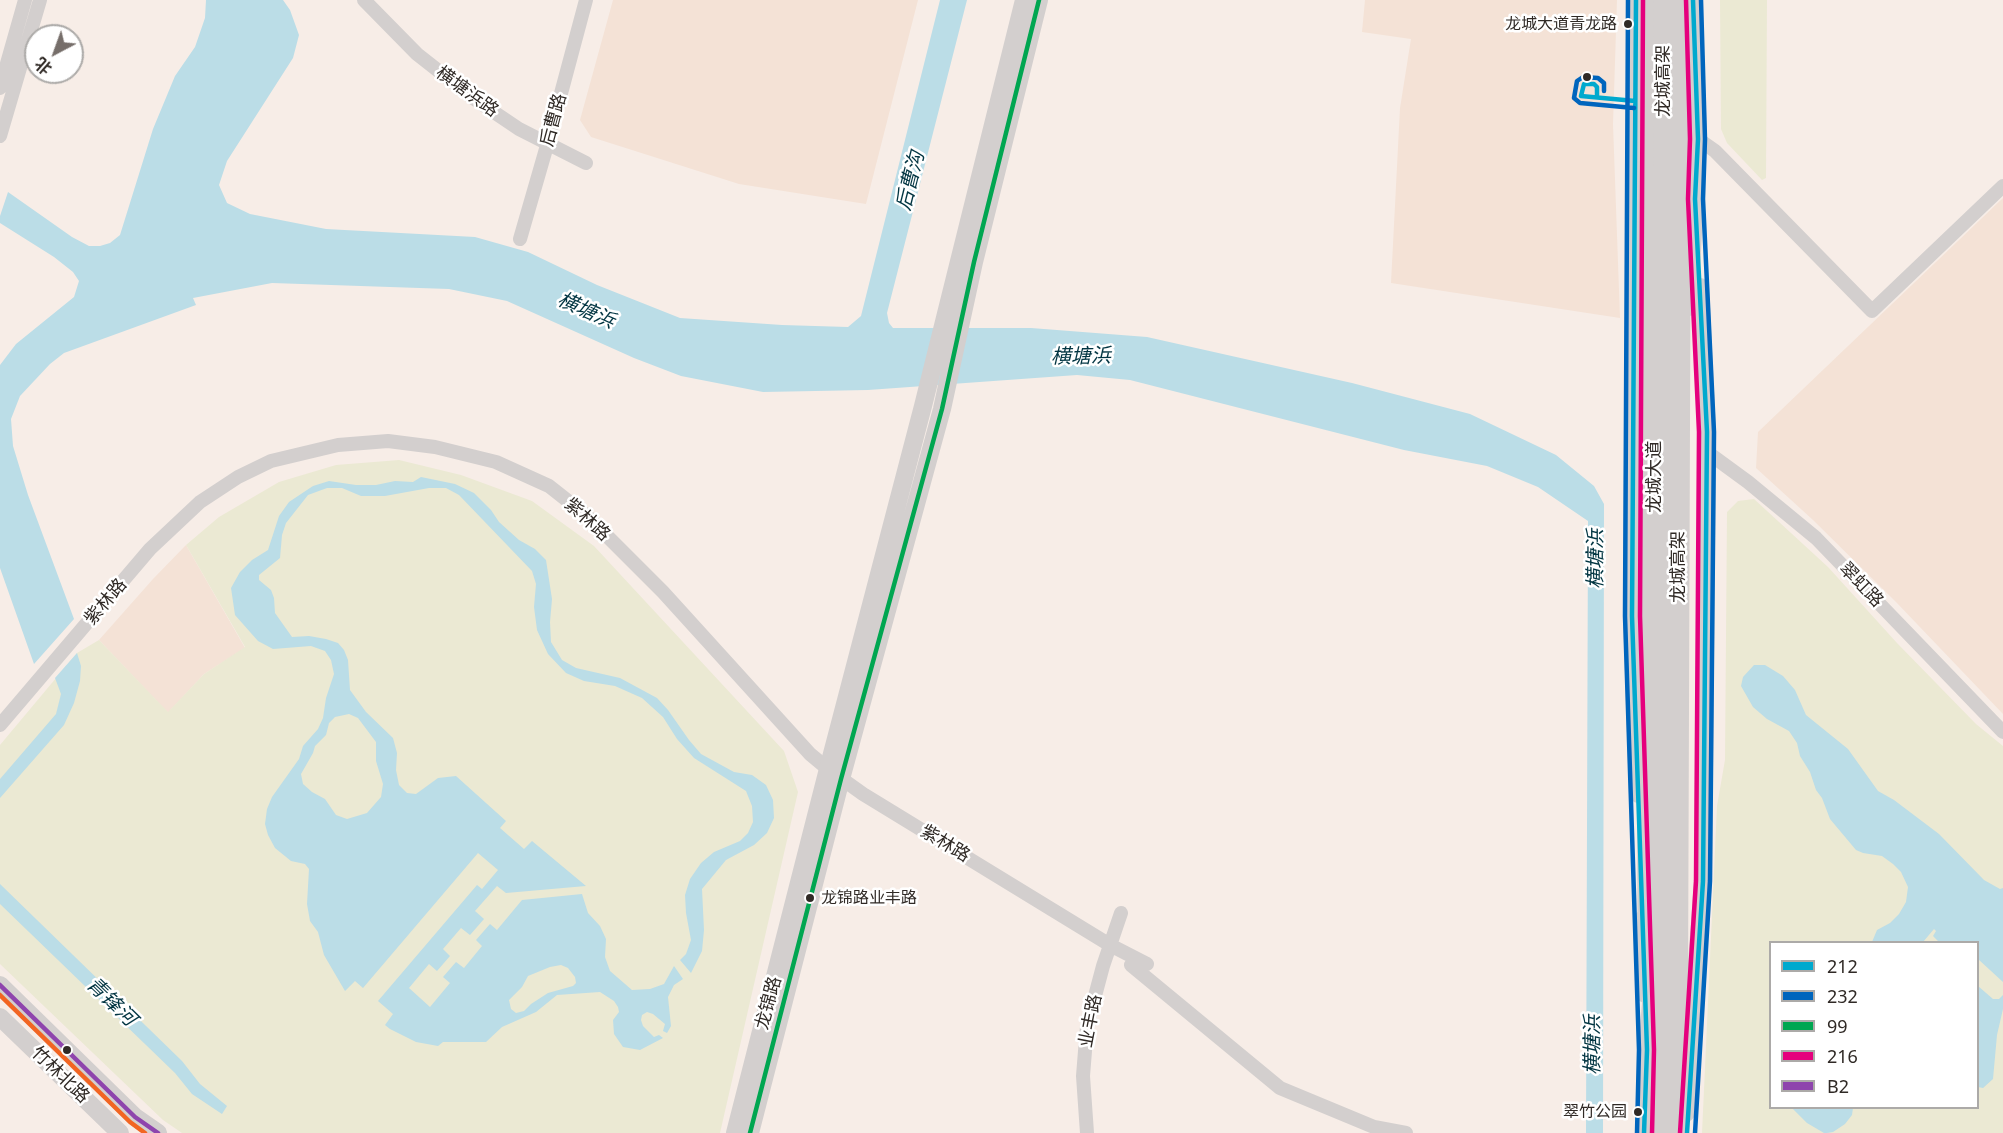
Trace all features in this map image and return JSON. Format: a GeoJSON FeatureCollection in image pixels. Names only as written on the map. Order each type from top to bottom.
{"type":"FeatureCollection","features":[{"type":"Feature","properties":{"kind":"highway","name":"龙城高架"},"geometry":{"type":"LineString","coordinates":[[1664,0],[1677,1133]]}},
{"type":"Feature","properties":{"kind":"highway","name":"龙城高架"},"geometry":{"type":"LineString","coordinates":[[1661,1133],[1675,1108],[1681,0]]}},
{"type":"Feature","properties":{"kind":"highway"},"geometry":{"type":"LineString","coordinates":[[1651,62],[1647,317],[1648,943],[1675,1108]]}},
{"type":"Feature","properties":{"kind":"highway"},"geometry":{"type":"LineString","coordinates":[[1675,1108],[1692,852],[1692,395],[1695,199]]}},
{"type":"Feature","properties":{"kind":"main road"},"geometry":{"type":"LineString","coordinates":[[834,774],[942,409],[956,307],[1024,0]]}},
{"type":"Feature","properties":{"kind":"main road"},"geometry":{"type":"LineString","coordinates":[[834,774],[923,406],[956,307],[974,262],[1039,0]]}},
{"type":"Feature","properties":{"kind":"main road"},"geometry":{"type":"LineString","coordinates":[[1636,0],[1632,616],[1647,1050]]}},
{"type":"Feature","properties":{"kind":"main road","name":"龙城大道"},"geometry":{"type":"LineString","coordinates":[[1644,1133],[1647,1050],[1656,946],[1653,668],[1656,445],[1650,0]]}},
{"type":"Feature","properties":{"kind":"main road","name":"龙城大道"},"geometry":{"type":"LineString","coordinates":[[1686,1133],[1675,1108],[1684,399],[1698,139],[1693,0]]}},
{"type":"Feature","properties":{"kind":"main road"},"geometry":{"type":"LineString","coordinates":[[1675,1108],[1703,881],[1707,452],[1695,199]]}},
{"type":"Feature","properties":{"kind":"main road","name":"龙锦路"},"geometry":{"type":"LineString","coordinates":[[735,1133],[834,774]]}},
{"type":"Feature","properties":{"kind":"main road","name":"龙锦路"},"geometry":{"type":"LineString","coordinates":[[750,1133],[834,774]]}},
{"type":"Feature","properties":{"kind":"main road","name":"竹林北路"},"geometry":{"type":"LineString","coordinates":[[0,985],[135,1117],[158,1133]]}},
{"type":"Feature","properties":{"kind":"main road","name":"竹林北路"},"geometry":{"type":"LineString","coordinates":[[0,1017],[119,1133]]}},
{"type":"Feature","properties":{"kind":"street"},"geometry":{"type":"LineString","coordinates":[[0,88],[25,0]]}},
{"type":"Feature","properties":{"kind":"street"},"geometry":{"type":"LineString","coordinates":[[0,136],[40,0]]}},
{"type":"Feature","properties":{"kind":"street","name":"横塘浜路"},"geometry":{"type":"LineString","coordinates":[[364,0],[417,54],[473,98],[519,129],[586,162]]}},
{"type":"Feature","properties":{"kind":"street","name":"后曹路"},"geometry":{"type":"LineString","coordinates":[[520,239],[586,0]]}},
{"type":"Feature","properties":{"kind":"street"},"geometry":{"type":"LineString","coordinates":[[1698,139],[1715,151],[1872,311],[2003,186]]}},
{"type":"Feature","properties":{"kind":"street","name":"紫林路"},"geometry":{"type":"LineString","coordinates":[[0,725],[150,549],[201,502],[238,477],[271,461],[338,445],[388,441],[435,447],[495,462],[549,486],[586,516],[663,592],[810,754],[834,774],[1110,945],[1147,964]]}},
{"type":"Feature","properties":{"kind":"street","name":"翠虹路"},"geometry":{"type":"LineString","coordinates":[[1707,452],[1748,482],[1816,538],[2003,732]]}},
{"type":"Feature","properties":{"kind":"street","name":"业丰路"},"geometry":{"type":"LineString","coordinates":[[1087,1133],[1083,1076],[1087,1026],[1121,913]]}},
{"type":"Feature","properties":{"kind":"street"},"geometry":{"type":"LineString","coordinates":[[1131,965],[1280,1088],[1374,1127],[1406,1133]]}},
{"type":"Feature","properties":{"kind":"shaded area"},"geometry":{"type":"Polygon","coordinates":[[[613,0],[918,0],[866,204],[739,184],[591,137],[580,120],[613,0]]]}},
{"type":"Feature","properties":{"kind":"shaded area"},"geometry":{"type":"Polygon","coordinates":[[[1365,0],[1617,0],[1613,124],[1620,318],[1391,283],[1400,108],[1411,39],[1362,32],[1365,0]]]}},
{"type":"Feature","properties":{"kind":"shaded area"},"geometry":{"type":"Polygon","coordinates":[[[1720,0],[1767,0],[1766,178],[1762,180],[1727,143],[1721,129],[1720,0]]]}},
{"type":"Feature","properties":{"kind":"shaded area"},"geometry":{"type":"Polygon","coordinates":[[[2003,198],[2003,714],[1896,602],[1813,520],[1756,468],[1758,432],[2003,198]]]}},
{"type":"Feature","properties":{"kind":"shaded area"},"geometry":{"type":"Polygon","coordinates":[[[399,460],[461,475],[532,501],[594,546],[784,751],[798,792],[720,1133],[182,1133],[163,1120],[0,964],[0,745],[77,653],[99,640],[168,712],[204,674],[245,647],[186,545],[219,517],[279,482],[336,465],[399,460]]]}},
{"type":"Feature","properties":{"kind":"shaded area"},"geometry":{"type":"Polygon","coordinates":[[[1754,499],[1828,567],[1897,643],[1976,724],[2003,746],[2003,1133],[1702,1133],[1717,806],[1725,760],[1727,512],[1738,501],[1754,499]]]}},
{"type":"Feature","properties":{"kind":"shaded area"},"geometry":{"type":"Polygon","coordinates":[[[186,545],[245,648],[204,674],[168,713],[99,640],[186,545]]]}},
{"type":"Feature","properties":{"kind":"water"},"geometry":{"type":"Polygon","coordinates":[[[206,0],[283,0],[290,10],[299,35],[293,58],[227,161],[219,185],[227,203],[250,214],[326,229],[475,237],[528,252],[597,285],[680,318],[848,327],[861,316],[940,0],[967,0],[887,313],[889,323],[893,328],[1031,328],[1147,337],[1352,383],[1470,414],[1556,455],[1594,486],[1604,504],[1603,1133],[1586,1133],[1588,521],[1538,487],[1487,466],[1404,450],[1130,380],[1077,375],[868,390],[763,392],[681,376],[634,358],[507,301],[449,289],[272,283],[193,298],[196,305],[64,353],[50,364],[20,396],[11,419],[13,446],[28,495],[74,619],[34,664],[0,568],[0,365],[16,344],[74,297],[79,281],[73,272],[54,257],[0,223],[0,216],[8,192],[72,237],[89,246],[110,243],[120,235],[153,129],[175,76],[195,47],[205,18],[206,0]]]}},
{"type":"Feature","properties":{"kind":"water"},"geometry":{"type":"Polygon","coordinates":[[[421,477],[455,484],[474,493],[499,522],[546,560],[552,599],[551,642],[562,660],[576,668],[620,678],[657,698],[701,754],[734,772],[752,775],[766,785],[773,800],[774,818],[767,833],[754,845],[726,860],[702,889],[704,930],[702,951],[691,973],[680,960],[686,954],[691,940],[685,895],[690,879],[701,863],[714,852],[740,841],[748,833],[753,822],[752,806],[746,791],[694,758],[677,739],[663,717],[642,698],[615,686],[584,681],[566,673],[548,654],[537,630],[534,607],[536,584],[532,571],[459,495],[446,488],[429,488],[385,496],[361,496],[342,488],[327,488],[308,495],[286,523],[282,535],[280,558],[259,575],[259,580],[271,590],[275,613],[292,637],[309,636],[326,639],[338,643],[344,650],[348,660],[350,690],[366,712],[393,738],[397,753],[396,770],[399,785],[407,793],[416,794],[438,778],[456,776],[506,821],[500,828],[524,849],[532,841],[586,886],[506,893],[497,886],[475,911],[484,919],[470,935],[461,928],[443,949],[450,956],[437,971],[429,964],[409,988],[430,1007],[450,983],[443,977],[456,962],[464,968],[482,946],[476,940],[490,924],[497,930],[522,900],[582,894],[588,913],[600,926],[606,939],[605,957],[610,971],[632,990],[650,989],[664,984],[674,966],[683,979],[674,985],[668,997],[671,1026],[667,1033],[663,1031],[665,1024],[653,1014],[647,1012],[642,1015],[643,1026],[654,1037],[659,1035],[663,1038],[640,1050],[623,1047],[614,1034],[613,1020],[619,1012],[618,1007],[614,1001],[600,992],[557,995],[536,1012],[502,1027],[486,1042],[443,1042],[438,1046],[416,1042],[390,1029],[385,1025],[393,1014],[378,1001],[477,885],[482,889],[498,870],[478,853],[363,988],[355,981],[345,991],[324,955],[318,932],[310,921],[307,904],[309,869],[305,864],[291,861],[275,848],[268,835],[265,824],[267,809],[272,797],[299,759],[303,746],[318,729],[334,674],[331,660],[325,651],[311,646],[273,649],[258,641],[235,615],[231,588],[240,572],[252,560],[268,550],[279,516],[289,502],[313,486],[329,481],[356,485],[376,485],[395,481],[413,482],[421,477]],[[349,714],[335,717],[329,723],[326,735],[315,746],[301,774],[303,784],[325,799],[336,815],[347,819],[367,813],[381,797],[383,784],[376,761],[376,742],[358,718],[349,714]],[[561,965],[528,976],[522,987],[509,1000],[511,1009],[516,1013],[524,1011],[548,993],[573,986],[576,983],[575,977],[568,968],[561,965]]]}},
{"type":"Feature","properties":{"kind":"water"},"geometry":{"type":"Polygon","coordinates":[[[77,653],[81,666],[80,681],[74,703],[64,725],[0,798],[0,779],[56,714],[61,694],[55,678],[77,653]]]}},
{"type":"Feature","properties":{"kind":"water"},"geometry":{"type":"Polygon","coordinates":[[[1754,665],[1765,665],[1783,676],[1795,690],[1806,715],[1848,749],[1878,791],[1894,800],[1939,834],[1984,880],[2000,889],[2003,888],[2003,982],[1979,960],[1979,941],[1938,941],[1933,936],[1936,931],[1934,929],[1924,941],[1872,941],[1877,930],[1890,923],[1906,902],[1908,887],[1901,872],[1882,856],[1856,850],[1830,819],[1810,772],[1800,756],[1797,743],[1789,731],[1767,719],[1753,707],[1741,686],[1743,677],[1754,665]]]}},
{"type":"Feature","properties":{"kind":"water","name":"青锋河"},"geometry":{"type":"Polygon","coordinates":[[[0,884],[182,1061],[200,1084],[227,1106],[222,1114],[192,1094],[175,1073],[0,904],[0,884]]]}},
{"type":"Feature","properties":{"kind":"water"},"geometry":{"type":"Polygon","coordinates":[[[1979,987],[1993,999],[1999,999],[2003,995],[1993,1079],[1983,1088],[1979,1087],[1979,987]]]}},
{"type":"Feature","properties":{"kind":"water"},"geometry":{"type":"Polygon","coordinates":[[[1793,1109],[1853,1109],[1852,1115],[1845,1124],[1833,1132],[1824,1133],[1807,1123],[1793,1109]]]}},
{"type":"Feature","properties":{"kind":"transit line","name":"99"},"geometry":{"type":"LineString","coordinates":[[750,1133],[841,779],[942,409],[974,262],[1039,0]]}},
{"type":"Feature","properties":{"kind":"transit line","name":"232"},"geometry":{"type":"LineString","coordinates":[[1628,0],[1625,616],[1639,1050],[1637,1133]]}},
{"type":"Feature","properties":{"kind":"transit line","name":"212"},"geometry":{"type":"LineString","coordinates":[[1636,0],[1632,616],[1647,1050],[1644,1133]]}},
{"type":"Feature","properties":{"kind":"transit line","name":"216"},"geometry":{"type":"LineString","coordinates":[[1643,0],[1640,616],[1654,1050],[1652,1133]]}},
{"type":"Feature","properties":{"kind":"transit line","name":"216"},"geometry":{"type":"LineString","coordinates":[[1680,1133],[1696,881],[1699,432],[1688,199],[1690,139],[1686,0]]}},
{"type":"Feature","properties":{"kind":"transit line","name":"212"},"geometry":{"type":"LineString","coordinates":[[1687,1133],[1703,881],[1707,432],[1695,199],[1698,139],[1693,0]]}},
{"type":"Feature","properties":{"kind":"transit line","name":"232"},"geometry":{"type":"LineString","coordinates":[[1695,1133],[1710,881],[1714,432],[1703,199],[1705,139],[1701,0]]}},
{"type":"Feature","properties":{"kind":"transit line","name":"232"},"geometry":{"type":"LineString","coordinates":[[1604,91],[1604,83],[1598,78],[1583,77],[1577,81],[1574,98],[1580,103],[1634,108]]}},
{"type":"Feature","properties":{"kind":"transit line","name":"212"},"geometry":{"type":"LineString","coordinates":[[1597,97],[1597,87],[1594,84],[1584,84],[1581,96],[1635,101]]}},
{"type":"Feature","properties":{"kind":"transit line","name":"B2"},"geometry":{"type":"LineString","coordinates":[[0,985],[135,1117],[158,1133]]}},
{"type":"Feature","properties":{"kind":"transit line"},"geometry":{"type":"LineString","coordinates":[[0,995],[130,1122],[145,1133]]}},
{"type":"Feature","properties":{"kind":"place","name":"龙城大道青龙路"},"geometry":{"type":"Point","coordinates":[1628,24]}},
{"type":"Feature","properties":{"kind":"place","name":"龙锦路业丰路"},"geometry":{"type":"Point","coordinates":[810,898]}},
{"type":"Feature","properties":{"kind":"place","name":"翠竹公园"},"geometry":{"type":"Point","coordinates":[1638,1112]}},
{"type":"Feature","properties":{"kind":"water label","name":"后曹沟"},"geometry":{"type":"Point","coordinates":[911,181]}},
{"type":"Feature","properties":{"kind":"water label","name":"横塘浜"},"geometry":{"type":"Point","coordinates":[586,311]}},
{"type":"Feature","properties":{"kind":"water label","name":"横塘浜"},"geometry":{"type":"Point","coordinates":[1081,357]}},
{"type":"Feature","properties":{"kind":"water label","name":"横塘浜"},"geometry":{"type":"Point","coordinates":[1596,559]}},
{"type":"Feature","properties":{"kind":"water label","name":"横塘浜"},"geometry":{"type":"Point","coordinates":[1593,1045]}}]}
